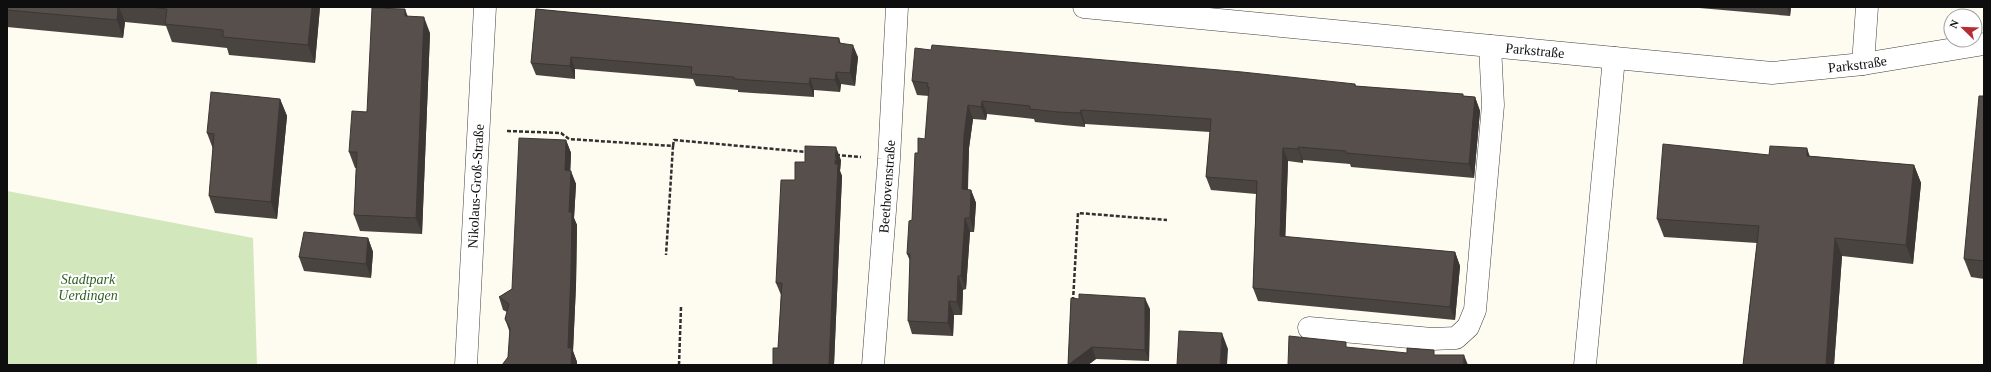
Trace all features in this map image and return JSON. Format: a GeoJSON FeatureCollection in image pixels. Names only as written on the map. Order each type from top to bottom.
{"type":"FeatureCollection","features":[{"type":"Feature","properties":{"kind":"street","name":"Nikolaus-Groß-Straße"},"geometry":{"type":"LineString","coordinates":[[466,365],[485,7]]}},
{"type":"Feature","properties":{"kind":"street","name":"Beethovenstraße"},"geometry":{"type":"LineString","coordinates":[[873,365],[889,160],[897,7]]}},
{"type":"Feature","properties":{"kind":"street","name":"Parkstraße"},"geometry":{"type":"LineString","coordinates":[[1084,7],[1108,8],[1772,73],[1863,64],[1984,44]]}},
{"type":"Feature","properties":{"kind":"street"},"geometry":{"type":"LineString","coordinates":[[1863,64],[1867,7]]}},
{"type":"Feature","properties":{"kind":"street"},"geometry":{"type":"LineString","coordinates":[[1309,328],[1432,339],[1456,338],[1468,327],[1475,310],[1489,162],[1493,105],[1490,46]]}},
{"type":"Feature","properties":{"kind":"street"},"geometry":{"type":"LineString","coordinates":[[1585,365],[1614,58]]}},
{"type":"Feature","properties":{"kind":"path"},"geometry":{"type":"LineString","coordinates":[[478,130],[561,133],[569,139],[673,146]]}},
{"type":"Feature","properties":{"kind":"path"},"geometry":{"type":"LineString","coordinates":[[666,255],[674,140],[813,153]]}},
{"type":"Feature","properties":{"kind":"path"},"geometry":{"type":"LineString","coordinates":[[828,154],[889,160]]}},
{"type":"Feature","properties":{"kind":"path"},"geometry":{"type":"LineString","coordinates":[[1073,304],[1078,213],[1167,220]]}},
{"type":"Feature","properties":{"kind":"path"},"geometry":{"type":"LineString","coordinates":[[679,365],[681,307]]}},
{"type":"Feature","properties":{"kind":"green space","name":"Stadtpark Uerdingen"},"geometry":{"type":"Polygon","coordinates":[[[7,191],[253,238],[257,365],[7,365],[7,191]]]}},
{"type":"Feature","properties":{"kind":"building"},"geometry":{"type":"Polygon","coordinates":[[[7,7],[118,7],[117,20],[7,10],[7,7]]]}},
{"type":"Feature","properties":{"kind":"building"},"geometry":{"type":"Polygon","coordinates":[[[150,7],[312,7],[308,45],[223,37],[223,30],[165,24],[167,9],[150,7]]]}},
{"type":"Feature","properties":{"kind":"building"},"geometry":{"type":"Polygon","coordinates":[[[372,8],[405,9],[405,16],[424,17],[416,218],[354,215],[357,152],[349,152],[352,111],[367,112],[372,8]]]}},
{"type":"Feature","properties":{"kind":"building"},"geometry":{"type":"Polygon","coordinates":[[[536,9],[839,38],[839,43],[853,45],[850,73],[836,72],[835,80],[810,78],[809,84],[734,79],[734,77],[691,74],[692,67],[571,57],[570,66],[531,63],[536,9]]]}},
{"type":"Feature","properties":{"kind":"building"},"geometry":{"type":"Polygon","coordinates":[[[932,45],[1242,72],[1355,84],[1355,86],[1463,94],[1463,96],[1475,97],[1469,164],[1346,153],[1346,151],[1298,147],[1298,149],[1283,148],[1280,236],[1455,252],[1450,307],[1253,288],[1257,181],[1206,177],[1211,119],[1081,110],[1080,113],[1058,112],[1030,109],[1030,106],[982,101],[981,107],[968,105],[964,135],[962,189],[971,190],[970,218],[965,218],[961,276],[958,276],[957,302],[949,301],[948,323],[908,321],[910,254],[907,254],[909,221],[912,220],[915,153],[918,153],[918,138],[925,139],[929,87],[927,87],[928,83],[912,81],[915,48],[931,50],[932,45]]]}},
{"type":"Feature","properties":{"kind":"building"},"geometry":{"type":"Polygon","coordinates":[[[211,92],[280,99],[271,202],[209,196],[214,134],[207,133],[211,92]]]}},
{"type":"Feature","properties":{"kind":"building"},"geometry":{"type":"Polygon","coordinates":[[[1979,96],[1984,96],[1984,261],[1964,259],[1979,96]]]}},
{"type":"Feature","properties":{"kind":"building"},"geometry":{"type":"Polygon","coordinates":[[[519,138],[566,140],[565,170],[571,171],[569,212],[572,212],[568,348],[572,348],[571,365],[502,365],[508,357],[510,328],[505,319],[509,304],[499,297],[512,289],[519,138]]]}},
{"type":"Feature","properties":{"kind":"building"},"geometry":{"type":"Polygon","coordinates":[[[1663,144],[1769,155],[1770,146],[1807,148],[1807,156],[1914,165],[1906,245],[1835,238],[1826,365],[1743,365],[1759,226],[1657,219],[1663,144]]]}},
{"type":"Feature","properties":{"kind":"building"},"geometry":{"type":"Polygon","coordinates":[[[805,146],[836,147],[835,164],[838,164],[829,365],[773,365],[773,348],[778,348],[782,283],[776,283],[781,180],[795,180],[795,162],[805,162],[805,146]]]}},
{"type":"Feature","properties":{"kind":"building"},"geometry":{"type":"Polygon","coordinates":[[[304,232],[368,238],[366,264],[299,257],[304,232]]]}},
{"type":"Feature","properties":{"kind":"building"},"geometry":{"type":"Polygon","coordinates":[[[1079,294],[1145,298],[1145,350],[1092,347],[1068,365],[1071,298],[1079,299],[1079,294]]]}},
{"type":"Feature","properties":{"kind":"building"},"geometry":{"type":"Polygon","coordinates":[[[1179,331],[1222,333],[1220,365],[1177,365],[1179,331]]]}},
{"type":"Feature","properties":{"kind":"building"},"geometry":{"type":"Polygon","coordinates":[[[1289,336],[1346,342],[1346,347],[1407,353],[1407,348],[1434,350],[1434,355],[1464,355],[1463,365],[1288,365],[1289,336]]]}}]}
